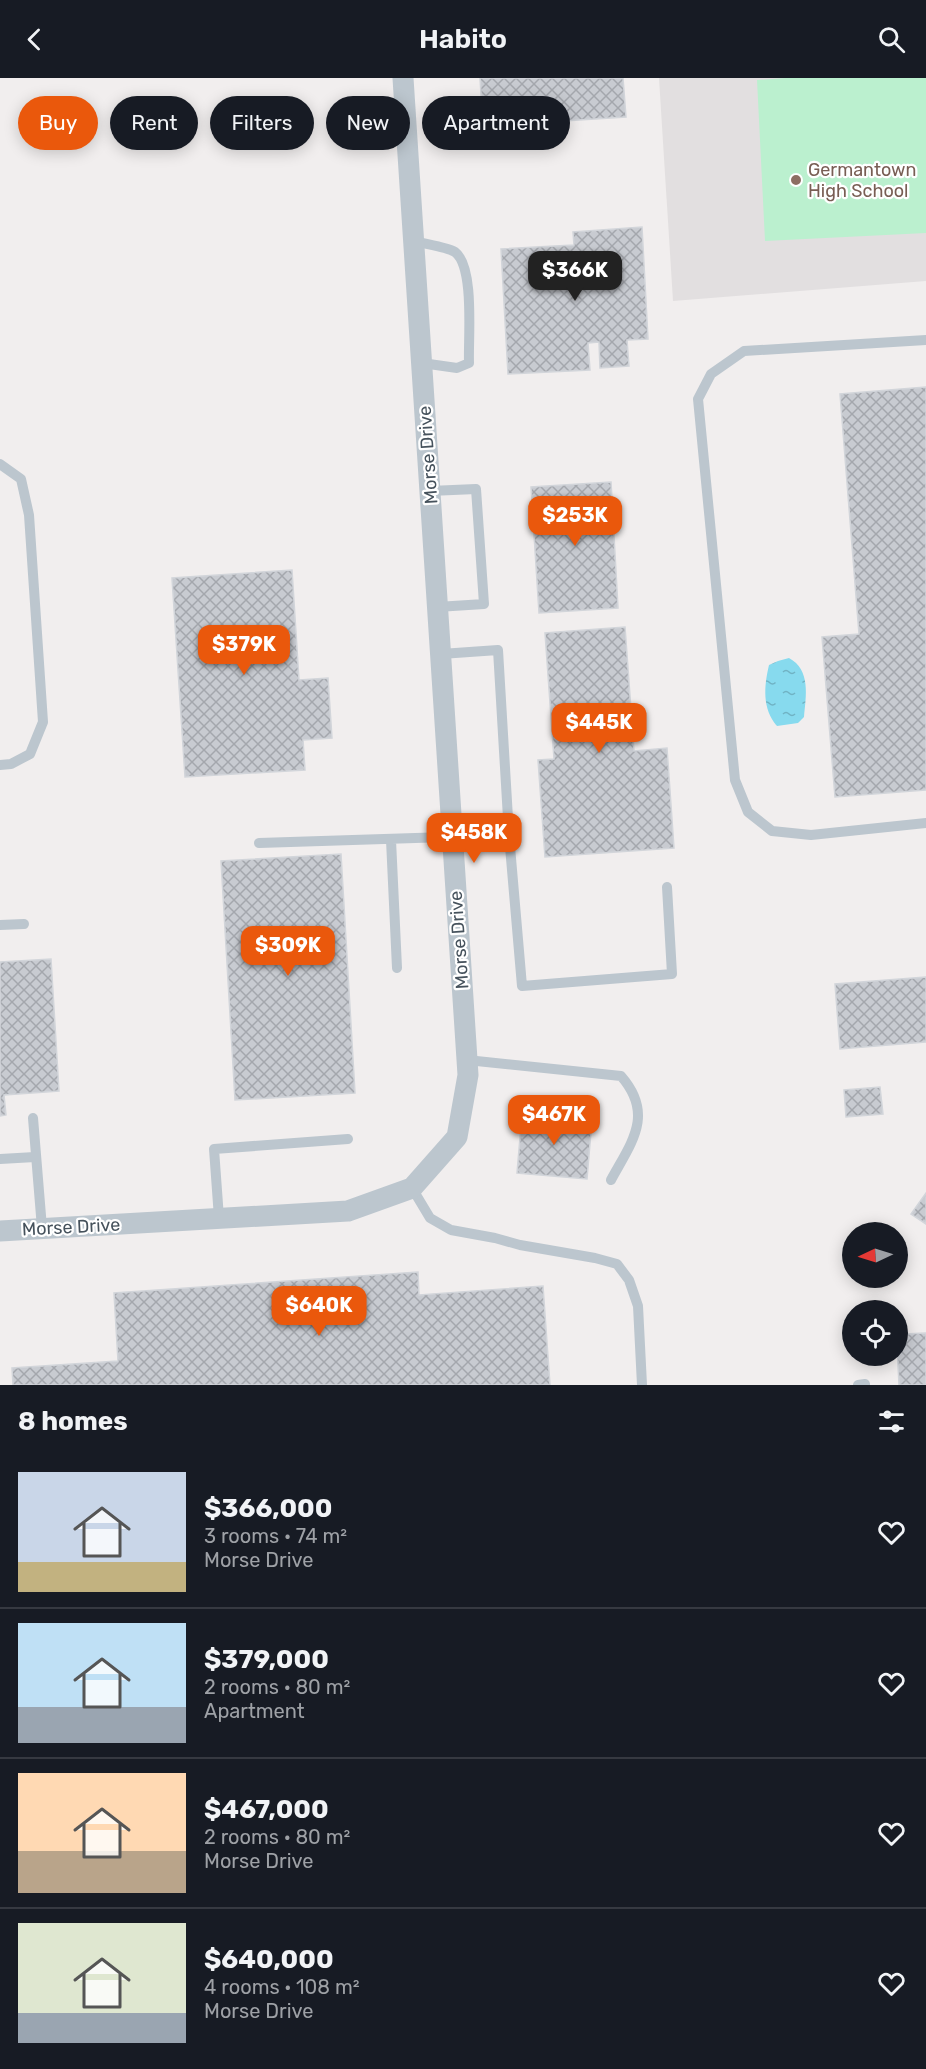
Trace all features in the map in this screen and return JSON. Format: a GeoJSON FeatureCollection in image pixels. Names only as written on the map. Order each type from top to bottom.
{"type":"FeatureCollection","features":[{"type":"Feature","properties":{"kind":"street","name":"Morse Drive"},"geometry":{"type":"LineString","coordinates":[[0,1231],[348,1211],[412,1188],[457,1137],[468,1075],[403,78]]}},
{"type":"Feature","properties":{"kind":"lane"},"geometry":{"type":"LineString","coordinates":[[414,242],[454,251],[462,260],[468,278],[469,363],[458,368],[422,363]]}},
{"type":"Feature","properties":{"kind":"lane"},"geometry":{"type":"LineString","coordinates":[[926,340],[744,351],[711,374],[698,399],[735,780],[748,812],[772,831],[811,835],[926,824]]}},
{"type":"Feature","properties":{"kind":"lane"},"geometry":{"type":"LineString","coordinates":[[0,464],[21,479],[29,515],[43,722],[30,754],[11,764],[0,765]]}},
{"type":"Feature","properties":{"kind":"lane"},"geometry":{"type":"LineString","coordinates":[[430,491],[476,489],[484,604],[437,607]]}},
{"type":"Feature","properties":{"kind":"lane"},"geometry":{"type":"LineString","coordinates":[[441,654],[498,650],[509,835],[522,986],[672,974],[667,887]]}},
{"type":"Feature","properties":{"kind":"lane"},"geometry":{"type":"LineString","coordinates":[[259,843],[509,835]]}},
{"type":"Feature","properties":{"kind":"lane"},"geometry":{"type":"LineString","coordinates":[[391,840],[397,968]]}},
{"type":"Feature","properties":{"kind":"lane"},"geometry":{"type":"LineString","coordinates":[[0,926],[24,924]]}},
{"type":"Feature","properties":{"kind":"lane"},"geometry":{"type":"LineString","coordinates":[[467,1060],[621,1076],[635,1095],[638,1118],[628,1152],[611,1180]]}},
{"type":"Feature","properties":{"kind":"lane"},"geometry":{"type":"LineString","coordinates":[[33,1118],[42,1228]]}},
{"type":"Feature","properties":{"kind":"lane"},"geometry":{"type":"LineString","coordinates":[[219,1218],[214,1149],[348,1139]]}},
{"type":"Feature","properties":{"kind":"lane"},"geometry":{"type":"LineString","coordinates":[[0,1159],[35,1157]]}},
{"type":"Feature","properties":{"kind":"lane"},"geometry":{"type":"LineString","coordinates":[[412,1188],[430,1218],[451,1230],[617,1264],[629,1280],[638,1306],[642,1385]]}},
{"type":"Feature","properties":{"kind":"lane"},"geometry":{"type":"LineString","coordinates":[[858,1385],[865,1384]]}},
{"type":"Feature","properties":{"kind":"shaded area","name":"Germantown High School"},"geometry":{"type":"Polygon","coordinates":[[[659,78],[926,78],[926,281],[673,301],[659,78]]]}},
{"type":"Feature","properties":{"kind":"green space"},"geometry":{"type":"Polygon","coordinates":[[[926,78],[926,233],[765,241],[757,80],[926,78]]]}},
{"type":"Feature","properties":{"kind":"water"},"geometry":{"type":"Polygon","coordinates":[[[789,658],[801,669],[804,676],[806,692],[804,717],[798,723],[777,726],[767,705],[765,689],[767,673],[769,665],[789,658]]]}},
{"type":"Feature","properties":{"kind":"building"},"geometry":{"type":"Polygon","coordinates":[[[480,78],[623,78],[626,117],[570,121],[570,96],[481,96],[480,78]]]}},
{"type":"Feature","properties":{"kind":"building"},"geometry":{"type":"Polygon","coordinates":[[[642,227],[648,339],[627,340],[629,366],[600,368],[599,342],[588,343],[590,370],[508,374],[501,249],[574,245],[573,232],[642,227]]]}},
{"type":"Feature","properties":{"kind":"building"},"geometry":{"type":"Polygon","coordinates":[[[926,387],[926,790],[835,797],[822,637],[859,634],[840,394],[926,387]]]}},
{"type":"Feature","properties":{"kind":"building"},"geometry":{"type":"Polygon","coordinates":[[[611,482],[618,608],[539,613],[531,487],[611,482]]]}},
{"type":"Feature","properties":{"kind":"building"},"geometry":{"type":"Polygon","coordinates":[[[292,570],[299,680],[328,678],[332,738],[303,740],[305,770],[185,777],[172,578],[292,570]]]}},
{"type":"Feature","properties":{"kind":"building"},"geometry":{"type":"Polygon","coordinates":[[[625,627],[634,751],[667,748],[674,848],[545,857],[538,760],[554,759],[545,633],[625,627]]]}},
{"type":"Feature","properties":{"kind":"building"},"geometry":{"type":"Polygon","coordinates":[[[341,854],[355,1093],[235,1100],[221,861],[341,854]]]}},
{"type":"Feature","properties":{"kind":"building"},"geometry":{"type":"Polygon","coordinates":[[[51,959],[59,1091],[4,1095],[6,1115],[0,1116],[0,962],[51,959]]]}},
{"type":"Feature","properties":{"kind":"building"},"geometry":{"type":"Polygon","coordinates":[[[926,977],[926,1042],[840,1049],[835,984],[926,977]]]}},
{"type":"Feature","properties":{"kind":"building"},"geometry":{"type":"Polygon","coordinates":[[[880,1087],[883,1114],[846,1117],[844,1090],[880,1087]]]}},
{"type":"Feature","properties":{"kind":"building"},"geometry":{"type":"Polygon","coordinates":[[[522,1114],[592,1120],[587,1179],[517,1173],[522,1114]]]}},
{"type":"Feature","properties":{"kind":"building"},"geometry":{"type":"Polygon","coordinates":[[[926,1193],[926,1224],[911,1214],[926,1193]]]}},
{"type":"Feature","properties":{"kind":"building"},"geometry":{"type":"Polygon","coordinates":[[[418,1272],[419,1295],[543,1286],[550,1385],[13,1385],[12,1368],[118,1361],[114,1293],[418,1272]]]}},
{"type":"Feature","properties":{"kind":"building"},"geometry":{"type":"Polygon","coordinates":[[[926,1333],[926,1385],[899,1385],[898,1366],[908,1366],[908,1334],[926,1333]]]}},
{"type":"Feature","properties":{"kind":"place","name":"Germantown High School"},"geometry":{"type":"Point","coordinates":[796,180]}}]}
